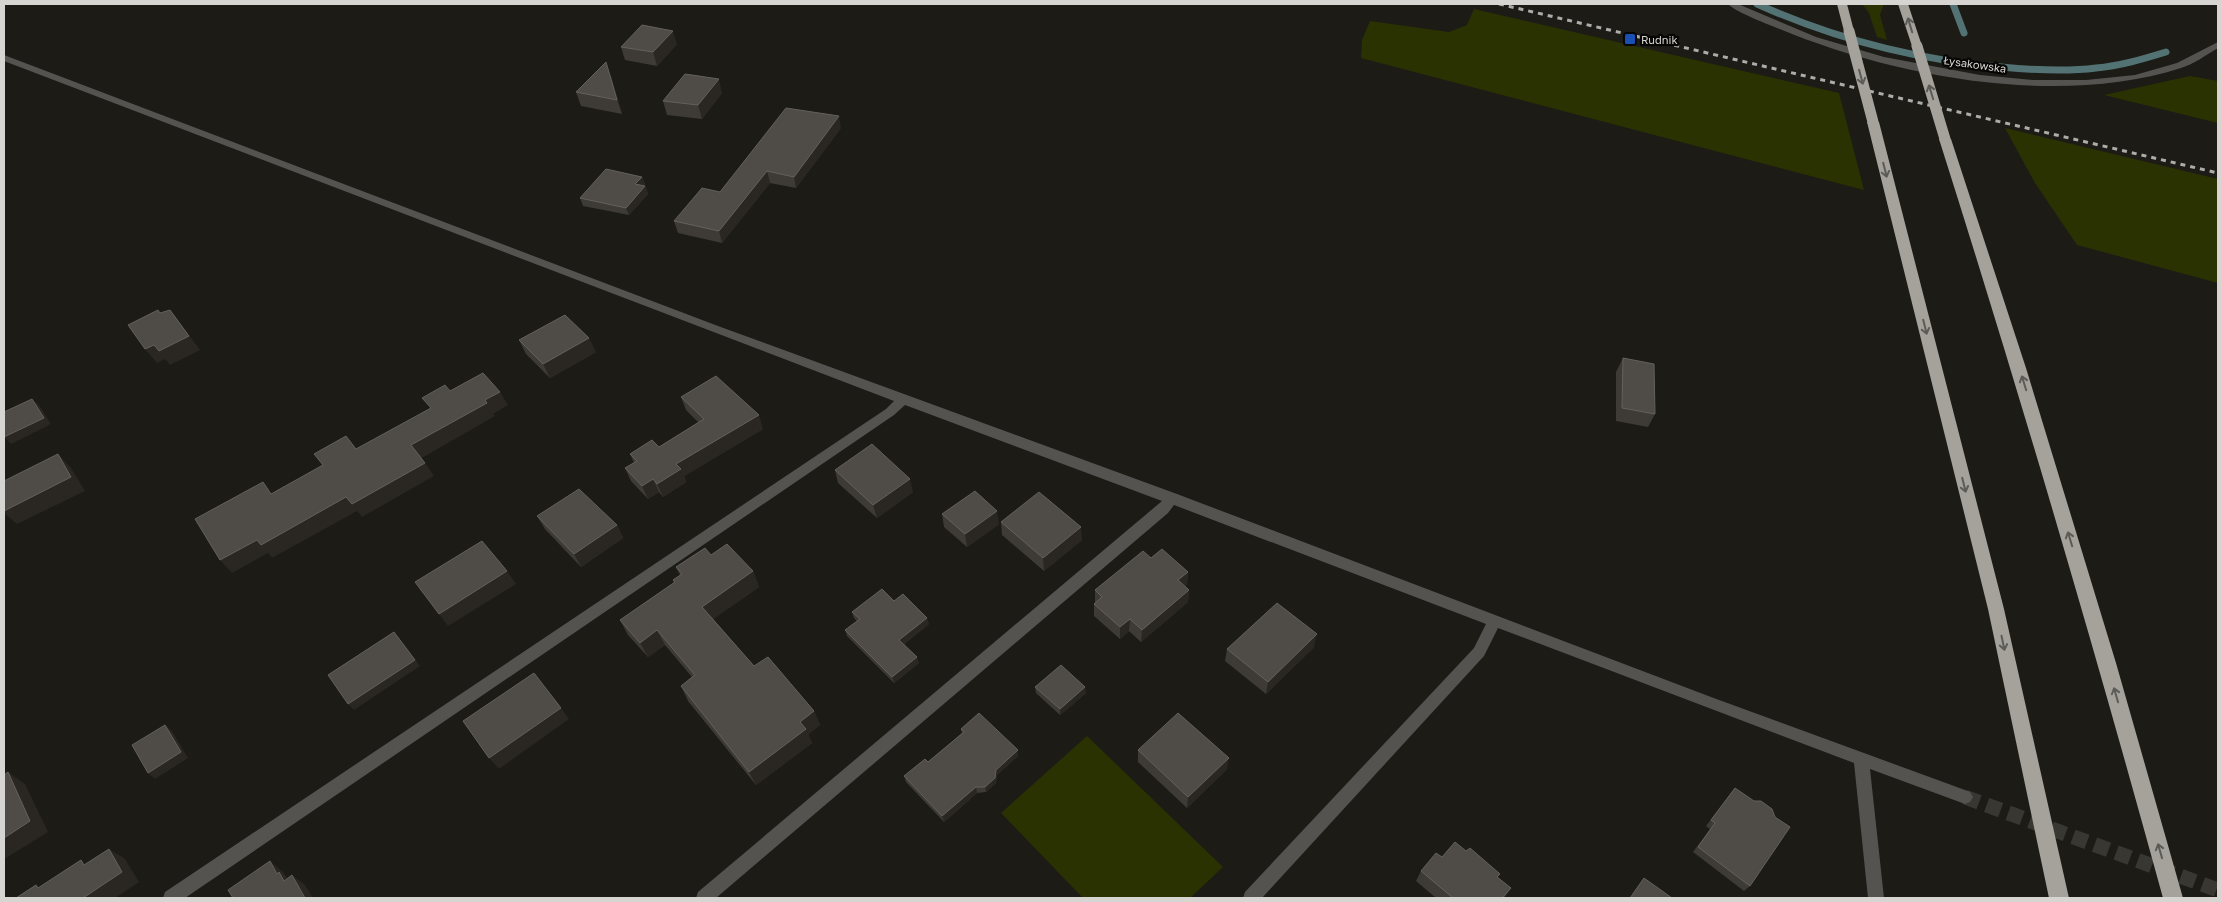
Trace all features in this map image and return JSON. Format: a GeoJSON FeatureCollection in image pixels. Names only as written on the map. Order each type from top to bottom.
{"type":"FeatureCollection","features":[{"type":"Feature","properties":{"kind":"highway"},"geometry":{"type":"LineString","coordinates":[[1842,4],[1996,609],[2060,898]]}},
{"type":"Feature","properties":{"kind":"highway"},"geometry":{"type":"LineString","coordinates":[[1903,4],[2019,368],[2107,663],[2173,898]]}},
{"type":"Feature","properties":{"kind":"street","name":"Łysakowska"},"geometry":{"type":"LineString","coordinates":[[1732,4],[1818,41],[1870,56],[1962,75],[2015,81],[2064,83],[2131,77],[2191,61],[2218,45]]}},
{"type":"Feature","properties":{"kind":"street"},"geometry":{"type":"LineString","coordinates":[[4,58],[903,399],[1172,498],[1494,622],[1965,797]]}},
{"type":"Feature","properties":{"kind":"street"},"geometry":{"type":"LineString","coordinates":[[171,898],[890,412],[903,399]]}},
{"type":"Feature","properties":{"kind":"street"},"geometry":{"type":"LineString","coordinates":[[704,898],[1163,509],[1172,498]]}},
{"type":"Feature","properties":{"kind":"street"},"geometry":{"type":"LineString","coordinates":[[1251,898],[1479,652],[1494,622]]}},
{"type":"Feature","properties":{"kind":"street"},"geometry":{"type":"LineString","coordinates":[[1861,759],[1876,898]]}},
{"type":"Feature","properties":{"kind":"green space"},"geometry":{"type":"Polygon","coordinates":[[[1862,4],[1884,4],[1880,15],[1887,40],[1877,37],[1869,13],[1862,4]]]}},
{"type":"Feature","properties":{"kind":"green space"},"geometry":{"type":"Polygon","coordinates":[[[1474,9],[1839,93],[1864,190],[1361,58],[1362,40],[1370,21],[1449,32],[1467,25],[1474,9]]]}},
{"type":"Feature","properties":{"kind":"green space"},"geometry":{"type":"Polygon","coordinates":[[[2190,76],[2218,81],[2218,123],[2104,95],[2190,76]]]}},
{"type":"Feature","properties":{"kind":"green space"},"geometry":{"type":"Polygon","coordinates":[[[2005,128],[2218,179],[2218,283],[2077,245],[2035,183],[2005,128]]]}},
{"type":"Feature","properties":{"kind":"green space"},"geometry":{"type":"Polygon","coordinates":[[[1087,736],[1223,867],[1190,898],[1083,898],[1001,813],[1087,736]]]}},
{"type":"Feature","properties":{"kind":"building"},"geometry":{"type":"Polygon","coordinates":[[[642,25],[673,31],[653,52],[621,47],[642,25]]]}},
{"type":"Feature","properties":{"kind":"building"},"geometry":{"type":"Polygon","coordinates":[[[606,62],[617,100],[576,92],[606,62]]]}},
{"type":"Feature","properties":{"kind":"building"},"geometry":{"type":"Polygon","coordinates":[[[685,74],[719,79],[698,105],[663,101],[685,74]]]}},
{"type":"Feature","properties":{"kind":"building"},"geometry":{"type":"Polygon","coordinates":[[[786,108],[839,116],[794,177],[767,171],[719,231],[674,221],[702,188],[720,192],[786,108]]]}},
{"type":"Feature","properties":{"kind":"building"},"geometry":{"type":"Polygon","coordinates":[[[606,169],[642,177],[635,184],[645,186],[626,208],[580,198],[606,169]]]}},
{"type":"Feature","properties":{"kind":"building"},"geometry":{"type":"Polygon","coordinates":[[[158,310],[160,313],[170,310],[189,336],[159,351],[154,345],[145,349],[128,325],[158,310]]]}},
{"type":"Feature","properties":{"kind":"building"},"geometry":{"type":"Polygon","coordinates":[[[565,315],[589,338],[543,364],[519,340],[565,315]]]}},
{"type":"Feature","properties":{"kind":"building"},"geometry":{"type":"Polygon","coordinates":[[[1623,358],[1654,364],[1655,414],[1622,408],[1623,358]]]}},
{"type":"Feature","properties":{"kind":"building"},"geometry":{"type":"Polygon","coordinates":[[[483,373],[500,392],[485,400],[487,403],[411,445],[425,463],[352,504],[346,497],[261,545],[257,540],[220,560],[195,519],[263,482],[271,494],[323,465],[314,454],[346,436],[356,449],[431,408],[422,398],[445,385],[450,391],[483,373]]]}},
{"type":"Feature","properties":{"kind":"building"},"geometry":{"type":"Polygon","coordinates":[[[716,376],[759,415],[676,464],[681,469],[657,484],[653,479],[642,486],[625,468],[637,461],[630,454],[652,440],[659,447],[704,419],[681,397],[716,376]]]}},
{"type":"Feature","properties":{"kind":"building"},"geometry":{"type":"Polygon","coordinates":[[[32,399],[44,418],[4,437],[4,412],[32,399]]]}},
{"type":"Feature","properties":{"kind":"building"},"geometry":{"type":"Polygon","coordinates":[[[872,444],[910,479],[873,505],[835,470],[872,444]]]}},
{"type":"Feature","properties":{"kind":"building"},"geometry":{"type":"Polygon","coordinates":[[[58,454],[71,477],[4,511],[4,481],[58,454]]]}},
{"type":"Feature","properties":{"kind":"building"},"geometry":{"type":"Polygon","coordinates":[[[579,489],[617,525],[574,554],[537,516],[579,489]]]}},
{"type":"Feature","properties":{"kind":"building"},"geometry":{"type":"Polygon","coordinates":[[[975,491],[997,511],[965,534],[942,514],[975,491]]]}},
{"type":"Feature","properties":{"kind":"building"},"geometry":{"type":"Polygon","coordinates":[[[1039,492],[1081,527],[1043,558],[1001,522],[1039,492]]]}},
{"type":"Feature","properties":{"kind":"building"},"geometry":{"type":"Polygon","coordinates":[[[482,541],[507,571],[439,614],[415,582],[482,541]]]}},
{"type":"Feature","properties":{"kind":"building"},"geometry":{"type":"Polygon","coordinates":[[[727,544],[753,571],[702,607],[754,666],[768,657],[814,711],[800,722],[806,729],[749,772],[681,686],[695,675],[657,630],[640,643],[620,620],[675,582],[673,580],[682,574],[676,567],[705,548],[711,555],[727,544]]]}},
{"type":"Feature","properties":{"kind":"building"},"geometry":{"type":"Polygon","coordinates":[[[1162,549],[1188,572],[1178,580],[1189,590],[1142,630],[1130,619],[1120,627],[1094,604],[1102,597],[1095,590],[1143,551],[1151,558],[1162,549]]]}},
{"type":"Feature","properties":{"kind":"building"},"geometry":{"type":"Polygon","coordinates":[[[882,589],[894,601],[903,594],[927,618],[899,640],[917,657],[892,677],[845,630],[860,619],[852,612],[882,589]]]}},
{"type":"Feature","properties":{"kind":"building"},"geometry":{"type":"Polygon","coordinates":[[[1277,603],[1317,634],[1268,682],[1227,649],[1277,603]]]}},
{"type":"Feature","properties":{"kind":"building"},"geometry":{"type":"Polygon","coordinates":[[[394,632],[415,660],[348,704],[328,675],[394,632]]]}},
{"type":"Feature","properties":{"kind":"building"},"geometry":{"type":"Polygon","coordinates":[[[1061,665],[1085,687],[1060,709],[1035,687],[1061,665]]]}},
{"type":"Feature","properties":{"kind":"building"},"geometry":{"type":"Polygon","coordinates":[[[534,673],[561,708],[489,758],[463,721],[534,673]]]}},
{"type":"Feature","properties":{"kind":"building"},"geometry":{"type":"Polygon","coordinates":[[[979,713],[1018,750],[996,770],[995,778],[985,787],[976,787],[942,816],[904,776],[925,759],[928,762],[964,732],[961,729],[979,713]]]}},
{"type":"Feature","properties":{"kind":"building"},"geometry":{"type":"Polygon","coordinates":[[[1178,713],[1229,758],[1188,797],[1138,750],[1178,713]]]}},
{"type":"Feature","properties":{"kind":"building"},"geometry":{"type":"Polygon","coordinates":[[[165,725],[181,752],[148,773],[132,745],[165,725]]]}},
{"type":"Feature","properties":{"kind":"building"},"geometry":{"type":"Polygon","coordinates":[[[8,772],[30,821],[4,838],[4,775],[8,772]]]}},
{"type":"Feature","properties":{"kind":"building"},"geometry":{"type":"Polygon","coordinates":[[[1735,788],[1754,801],[1761,801],[1772,809],[1775,817],[1790,827],[1750,886],[1698,847],[1715,823],[1711,820],[1735,788]]]}},
{"type":"Feature","properties":{"kind":"building"},"geometry":{"type":"Polygon","coordinates":[[[1455,842],[1466,851],[1470,848],[1500,874],[1497,877],[1511,888],[1502,898],[1453,898],[1421,871],[1436,853],[1442,857],[1455,842]]]}},
{"type":"Feature","properties":{"kind":"building"},"geometry":{"type":"Polygon","coordinates":[[[109,849],[122,872],[83,898],[16,898],[36,885],[38,888],[81,860],[84,865],[109,849]]]}},
{"type":"Feature","properties":{"kind":"building"},"geometry":{"type":"Polygon","coordinates":[[[270,861],[277,874],[279,872],[284,881],[292,875],[305,898],[233,898],[228,890],[270,861]]]}},
{"type":"Feature","properties":{"kind":"building"},"geometry":{"type":"Polygon","coordinates":[[[1644,878],[1672,898],[1630,898],[1644,878]]]}},
{"type":"Feature","properties":{"kind":"waterway"},"geometry":{"type":"LineString","coordinates":[[1757,4],[1816,28],[1876,46],[1969,64],[2025,69],[2073,70],[2114,66],[2166,52]]}},
{"type":"Feature","properties":{"kind":"waterway"},"geometry":{"type":"LineString","coordinates":[[1953,4],[1964,33]]}},
{"type":"Feature","properties":{"kind":"tunnel"},"geometry":{"type":"LineString","coordinates":[[1965,797],[2218,890]]}},
{"type":"Feature","properties":{"kind":"railway"},"geometry":{"type":"LineString","coordinates":[[1499,4],[2218,173]]}},
{"type":"Feature","properties":{"kind":"place","name":"Rudnik"},"geometry":{"type":"Point","coordinates":[1630,39]}}]}
